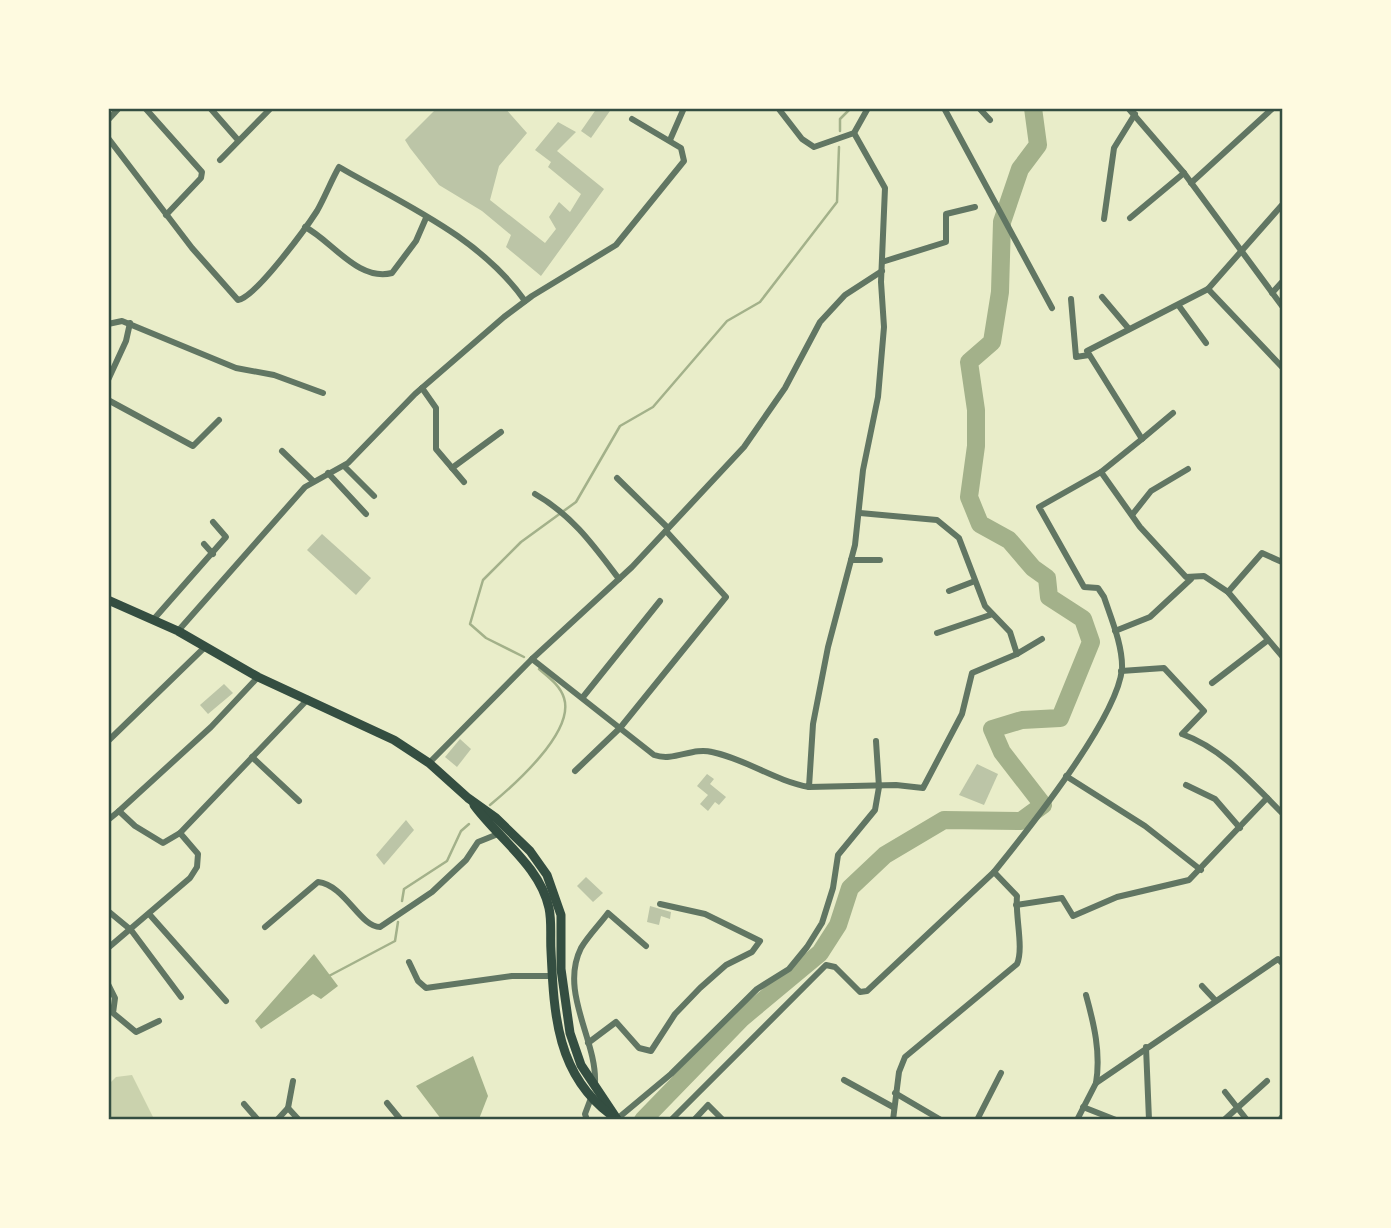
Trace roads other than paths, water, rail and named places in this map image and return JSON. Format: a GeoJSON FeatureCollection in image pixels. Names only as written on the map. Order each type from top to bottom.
{"type":"FeatureCollection","features":[{"type":"Feature","properties":{"kind":"main road"},"geometry":{"type":"LineString","coordinates":[[108,600],[178,632],[258,677],[394,740],[429,763],[468,799],[505,826],[530,851],[547,875],[561,915],[561,969],[570,1033],[581,1065],[617,1119]]}},
{"type":"Feature","properties":{"kind":"main road"},"geometry":{"type":"LineString","coordinates":[[468,799],[539,883],[549,908],[553,1005],[562,1048],[572,1073],[591,1098],[617,1119]]}},
{"type":"Feature","properties":{"kind":"street"},"geometry":{"type":"LineString","coordinates":[[108,120],[119,108]]}},
{"type":"Feature","properties":{"kind":"street"},"geometry":{"type":"LineString","coordinates":[[145,108],[202,172],[201,178],[166,215]]}},
{"type":"Feature","properties":{"kind":"street"},"geometry":{"type":"LineString","coordinates":[[210,108],[239,140]]}},
{"type":"Feature","properties":{"kind":"street"},"geometry":{"type":"LineString","coordinates":[[220,160],[271,108]]}},
{"type":"Feature","properties":{"kind":"street"},"geometry":{"type":"LineString","coordinates":[[670,140],[684,108]]}},
{"type":"Feature","properties":{"kind":"street"},"geometry":{"type":"LineString","coordinates":[[778,108],[809,145],[819,146],[854,132],[868,108]]}},
{"type":"Feature","properties":{"kind":"street"},"geometry":{"type":"LineString","coordinates":[[944,108],[1052,308]]}},
{"type":"Feature","properties":{"kind":"street"},"geometry":{"type":"LineString","coordinates":[[979,108],[990,120]]}},
{"type":"Feature","properties":{"kind":"street"},"geometry":{"type":"LineString","coordinates":[[1128,108],[1184,173],[1283,306]]}},
{"type":"Feature","properties":{"kind":"street"},"geometry":{"type":"LineString","coordinates":[[1191,183],[1273,108]]}},
{"type":"Feature","properties":{"kind":"street"},"geometry":{"type":"LineString","coordinates":[[1104,219],[1114,148],[1135,114]]}},
{"type":"Feature","properties":{"kind":"street"},"geometry":{"type":"LineString","coordinates":[[178,632],[313,481],[344,466],[422,388],[525,301],[616,245],[684,161],[681,148],[632,119]]}},
{"type":"Feature","properties":{"kind":"street"},"geometry":{"type":"LineString","coordinates":[[809,787],[813,724],[828,647],[851,560],[860,513],[863,470],[878,397],[884,327],[884,188],[854,132]]}},
{"type":"Feature","properties":{"kind":"street"},"geometry":{"type":"LineString","coordinates":[[108,138],[166,215],[239,300],[263,280],[305,227],[339,167],[480,251],[507,276],[525,301]]}},
{"type":"Feature","properties":{"kind":"street"},"geometry":{"type":"LineString","coordinates":[[1129,218],[1184,173]]}},
{"type":"Feature","properties":{"kind":"street"},"geometry":{"type":"LineString","coordinates":[[1142,439],[1087,351],[1180,306],[1208,289],[1283,205]]}},
{"type":"Feature","properties":{"kind":"street"},"geometry":{"type":"LineString","coordinates":[[882,262],[946,242],[946,214],[975,207]]}},
{"type":"Feature","properties":{"kind":"street"},"geometry":{"type":"LineString","coordinates":[[305,227],[362,268],[387,274],[392,273],[416,242],[426,218]]}},
{"type":"Feature","properties":{"kind":"street"},"geometry":{"type":"LineString","coordinates":[[429,763],[532,659],[619,579],[744,447],[785,388],[820,322],[845,295],[882,271]]}},
{"type":"Feature","properties":{"kind":"street"},"geometry":{"type":"LineString","coordinates":[[1272,293],[1283,282]]}},
{"type":"Feature","properties":{"kind":"street"},"geometry":{"type":"LineString","coordinates":[[1208,289],[1283,367]]}},
{"type":"Feature","properties":{"kind":"street"},"geometry":{"type":"LineString","coordinates":[[1102,297],[1129,329]]}},
{"type":"Feature","properties":{"kind":"street"},"geometry":{"type":"LineString","coordinates":[[1071,299],[1076,357],[1089,355]]}},
{"type":"Feature","properties":{"kind":"street"},"geometry":{"type":"LineString","coordinates":[[1180,306],[1206,343]]}},
{"type":"Feature","properties":{"kind":"street"},"geometry":{"type":"LineString","coordinates":[[108,324],[122,321],[130,323],[236,368],[274,375],[323,393]]}},
{"type":"Feature","properties":{"kind":"street"},"geometry":{"type":"LineString","coordinates":[[108,380],[126,341],[130,323]]}},
{"type":"Feature","properties":{"kind":"street"},"geometry":{"type":"LineString","coordinates":[[422,388],[436,408],[436,449],[464,482]]}},
{"type":"Feature","properties":{"kind":"street"},"geometry":{"type":"LineString","coordinates":[[108,400],[193,446],[219,420]]}},
{"type":"Feature","properties":{"kind":"street"},"geometry":{"type":"LineString","coordinates":[[671,1119],[826,965],[835,967],[860,992],[867,991],[993,872],[1066,776],[1119,690],[1121,671],[1115,631],[1104,597],[1098,588],[1084,587],[1072,561],[1039,507],[1101,472],[1173,413]]}},
{"type":"Feature","properties":{"kind":"street"},"geometry":{"type":"LineString","coordinates":[[452,468],[500,432]]}},
{"type":"Feature","properties":{"kind":"street"},"geometry":{"type":"LineString","coordinates":[[282,451],[313,481]]}},
{"type":"Feature","properties":{"kind":"street"},"geometry":{"type":"LineString","coordinates":[[344,466],[374,496]]}},
{"type":"Feature","properties":{"kind":"street"},"geometry":{"type":"LineString","coordinates":[[1132,515],[1151,491],[1188,469]]}},
{"type":"Feature","properties":{"kind":"street"},"geometry":{"type":"LineString","coordinates":[[1101,472],[1132,515],[1186,577],[1191,579]]}},
{"type":"Feature","properties":{"kind":"street"},"geometry":{"type":"LineString","coordinates":[[328,473],[366,514]]}},
{"type":"Feature","properties":{"kind":"street"},"geometry":{"type":"LineString","coordinates":[[575,771],[620,728],[726,597],[617,478]]}},
{"type":"Feature","properties":{"kind":"street"},"geometry":{"type":"LineString","coordinates":[[535,494],[559,508],[578,526],[619,579]]}},
{"type":"Feature","properties":{"kind":"street"},"geometry":{"type":"LineString","coordinates":[[860,513],[881,513],[941,523],[959,538],[990,615],[1010,632],[1017,654]]}},
{"type":"Feature","properties":{"kind":"street"},"geometry":{"type":"LineString","coordinates":[[153,620],[226,537],[213,522]]}},
{"type":"Feature","properties":{"kind":"street"},"geometry":{"type":"LineString","coordinates":[[204,544],[213,554]]}},
{"type":"Feature","properties":{"kind":"street"},"geometry":{"type":"LineString","coordinates":[[1228,592],[1262,553],[1283,562]]}},
{"type":"Feature","properties":{"kind":"street"},"geometry":{"type":"LineString","coordinates":[[851,560],[880,560]]}},
{"type":"Feature","properties":{"kind":"street"},"geometry":{"type":"LineString","coordinates":[[1115,631],[1150,617],[1191,579],[1204,576],[1228,592],[1283,656]]}},
{"type":"Feature","properties":{"kind":"street"},"geometry":{"type":"LineString","coordinates":[[949,591],[975,581]]}},
{"type":"Feature","properties":{"kind":"street"},"geometry":{"type":"LineString","coordinates":[[583,697],[660,601]]}},
{"type":"Feature","properties":{"kind":"street"},"geometry":{"type":"LineString","coordinates":[[937,633],[990,615]]}},
{"type":"Feature","properties":{"kind":"street"},"geometry":{"type":"LineString","coordinates":[[532,659],[654,755],[664,758],[697,749],[712,752],[771,776],[809,787],[896,785],[923,788],[962,714],[972,673],[1017,654],[1042,639]]}},
{"type":"Feature","properties":{"kind":"street"},"geometry":{"type":"LineString","coordinates":[[1212,683],[1268,640]]}},
{"type":"Feature","properties":{"kind":"street"},"geometry":{"type":"LineString","coordinates":[[108,741],[205,647]]}},
{"type":"Feature","properties":{"kind":"street"},"geometry":{"type":"LineString","coordinates":[[1121,671],[1164,668],[1204,711],[1182,734],[1195,739],[1234,766],[1283,813]]}},
{"type":"Feature","properties":{"kind":"street"},"geometry":{"type":"LineString","coordinates":[[108,820],[211,727],[258,677]]}},
{"type":"Feature","properties":{"kind":"street"},"geometry":{"type":"LineString","coordinates":[[119,811],[135,826],[163,843],[180,833],[308,699]]}},
{"type":"Feature","properties":{"kind":"street"},"geometry":{"type":"LineString","coordinates":[[617,1119],[671,1074],[757,989],[789,969],[807,947],[822,923],[833,888],[838,855],[875,810],[879,787],[876,741]]}},
{"type":"Feature","properties":{"kind":"street"},"geometry":{"type":"LineString","coordinates":[[252,757],[299,801]]}},
{"type":"Feature","properties":{"kind":"street"},"geometry":{"type":"LineString","coordinates":[[1066,776],[1144,826],[1201,870]]}},
{"type":"Feature","properties":{"kind":"street"},"geometry":{"type":"LineString","coordinates":[[1186,785],[1215,799],[1240,828]]}},
{"type":"Feature","properties":{"kind":"street"},"geometry":{"type":"LineString","coordinates":[[1016,905],[1062,898],[1073,916],[1117,897],[1185,883],[1201,870],[1267,798]]}},
{"type":"Feature","properties":{"kind":"street"},"geometry":{"type":"LineString","coordinates":[[108,948],[150,915],[197,867],[198,854],[180,833]]}},
{"type":"Feature","properties":{"kind":"street"},"geometry":{"type":"LineString","coordinates":[[265,927],[318,882],[341,894],[372,926],[380,927],[432,892],[466,860],[478,842],[498,834]]}},
{"type":"Feature","properties":{"kind":"street"},"geometry":{"type":"LineString","coordinates":[[893,1119],[895,1093],[905,1057],[1017,964],[1022,953],[1017,937],[1013,890],[993,872]]}},
{"type":"Feature","properties":{"kind":"street"},"geometry":{"type":"LineString","coordinates":[[588,1043],[616,1022],[639,1048],[651,1051],[675,1014],[700,988],[726,965],[744,958],[760,941],[705,914],[660,904]]}},
{"type":"Feature","properties":{"kind":"street"},"geometry":{"type":"LineString","coordinates":[[108,911],[131,930],[181,996]]}},
{"type":"Feature","properties":{"kind":"street"},"geometry":{"type":"LineString","coordinates":[[594,1087],[596,1065],[575,987],[577,960],[582,947],[608,913],[646,946]]}},
{"type":"Feature","properties":{"kind":"street"},"geometry":{"type":"LineString","coordinates":[[150,915],[226,1001]]}},
{"type":"Feature","properties":{"kind":"street"},"geometry":{"type":"LineString","coordinates":[[1096,1083],[1278,959],[1283,963]]}},
{"type":"Feature","properties":{"kind":"street"},"geometry":{"type":"LineString","coordinates":[[409,962],[418,981],[426,988],[512,976],[552,976]]}},
{"type":"Feature","properties":{"kind":"street"},"geometry":{"type":"LineString","coordinates":[[108,984],[115,998],[111,1014],[136,1032],[159,1021]]}},
{"type":"Feature","properties":{"kind":"street"},"geometry":{"type":"LineString","coordinates":[[1202,986],[1215,1000]]}},
{"type":"Feature","properties":{"kind":"street"},"geometry":{"type":"LineString","coordinates":[[1077,1119],[1096,1083],[1098,1068],[1095,1028],[1086,995]]}},
{"type":"Feature","properties":{"kind":"street"},"geometry":{"type":"LineString","coordinates":[[1146,1047],[1149,1119]]}},
{"type":"Feature","properties":{"kind":"street"},"geometry":{"type":"LineString","coordinates":[[977,1119],[1001,1073]]}},
{"type":"Feature","properties":{"kind":"street"},"geometry":{"type":"LineString","coordinates":[[844,1080],[893,1107]]}},
{"type":"Feature","properties":{"kind":"street"},"geometry":{"type":"LineString","coordinates":[[277,1119],[288,1108],[293,1081]]}},
{"type":"Feature","properties":{"kind":"street"},"geometry":{"type":"LineString","coordinates":[[1224,1119],[1267,1081]]}},
{"type":"Feature","properties":{"kind":"street"},"geometry":{"type":"LineString","coordinates":[[1225,1092],[1236,1109],[1247,1119]]}},
{"type":"Feature","properties":{"kind":"street"},"geometry":{"type":"LineString","coordinates":[[895,1093],[934,1118],[941,1119]]}},
{"type":"Feature","properties":{"kind":"street"},"geometry":{"type":"LineString","coordinates":[[587,1119],[585,1114],[591,1098]]}},
{"type":"Feature","properties":{"kind":"street"},"geometry":{"type":"LineString","coordinates":[[387,1102],[401,1119]]}},
{"type":"Feature","properties":{"kind":"street"},"geometry":{"type":"LineString","coordinates":[[244,1104],[258,1119]]}},
{"type":"Feature","properties":{"kind":"street"},"geometry":{"type":"LineString","coordinates":[[694,1119],[709,1105],[723,1119]]}},
{"type":"Feature","properties":{"kind":"street"},"geometry":{"type":"LineString","coordinates":[[1083,1107],[1116,1119]]}},
{"type":"Feature","properties":{"kind":"street"},"geometry":{"type":"LineString","coordinates":[[288,1108],[299,1119]]}},
{"type":"Feature","properties":{"kind":"waterway"},"geometry":{"type":"LineString","coordinates":[[840,131],[840,119],[851,108]]}},
{"type":"Feature","properties":{"kind":"waterway"},"geometry":{"type":"LineString","coordinates":[[643,1120],[742,1018],[820,953],[838,925],[850,888],[885,855],[944,820],[1021,821],[1043,805],[1002,752],[992,729],[1022,720],[1060,718],[1091,642],[1083,619],[1049,597],[1047,578],[1033,568],[1009,540],[980,524],[969,497],[976,446],[976,410],[969,362],[992,342],[1000,292],[1002,222],[1020,169],[1038,145],[1033,108]]}},
{"type":"Feature","properties":{"kind":"waterway"},"geometry":{"type":"LineString","coordinates":[[524,657],[486,638],[470,624],[483,580],[521,542],[576,502],[620,426],[653,407],[727,321],[760,302],[837,202],[839,147]]}},
{"type":"Feature","properties":{"kind":"waterway"},"geometry":{"type":"LineString","coordinates":[[490,805],[540,757],[560,726],[565,712],[564,698],[557,685],[539,669]]}},
{"type":"Feature","properties":{"kind":"waterway"},"geometry":{"type":"LineString","coordinates":[[402,901],[404,889],[447,861],[461,831],[469,824]]}},
{"type":"Feature","properties":{"kind":"waterway"},"geometry":{"type":"LineString","coordinates":[[327,977],[395,941],[398,922]]}}]}
